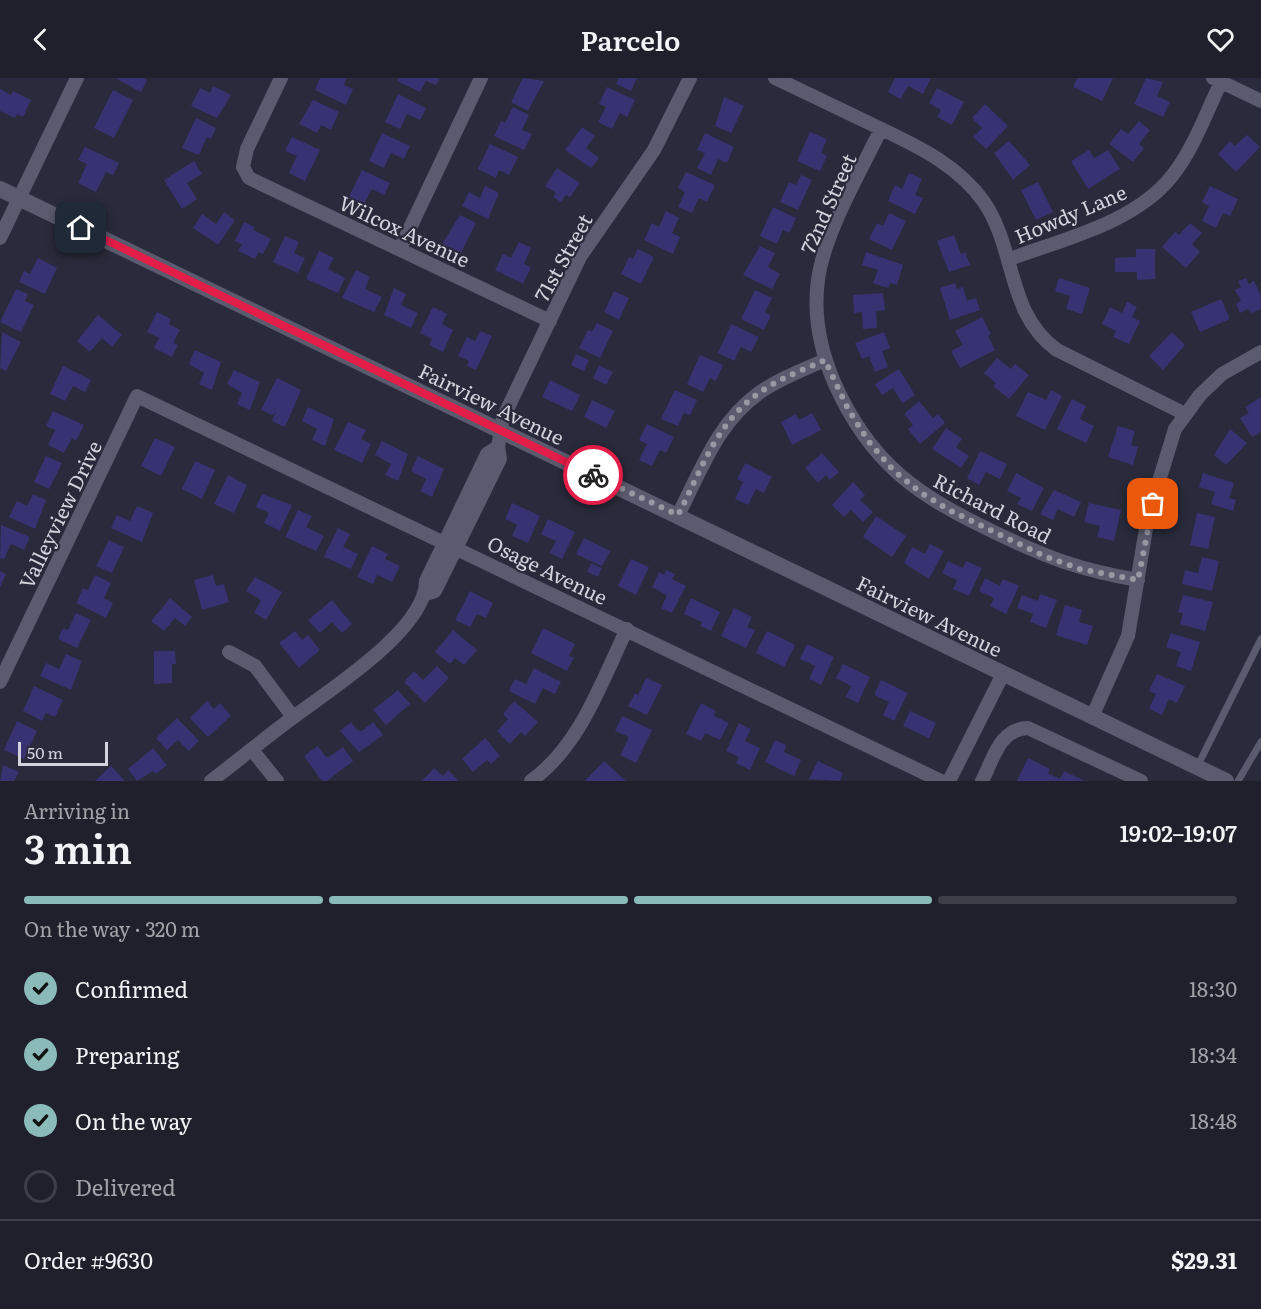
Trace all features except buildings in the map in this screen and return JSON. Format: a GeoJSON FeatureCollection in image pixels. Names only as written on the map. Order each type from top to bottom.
{"type":"FeatureCollection","features":[{"type":"Feature","properties":{"kind":"street"},"geometry":{"type":"LineString","coordinates":[[0,238],[77,78]]}},
{"type":"Feature","properties":{"kind":"street","name":"Wilcox Avenue"},"geometry":{"type":"LineString","coordinates":[[281,78],[247,149],[244,173],[256,182],[550,321]]}},
{"type":"Feature","properties":{"kind":"street"},"geometry":{"type":"LineString","coordinates":[[400,249],[481,78]]}},
{"type":"Feature","properties":{"kind":"street","name":"71st Street"},"geometry":{"type":"LineString","coordinates":[[500,439],[502,418],[591,237],[654,150],[690,78]]}},
{"type":"Feature","properties":{"kind":"street"},"geometry":{"type":"LineString","coordinates":[[775,78],[936,157],[962,176],[992,216],[1010,259],[1020,304],[1031,324],[1048,343],[1185,414]]}},
{"type":"Feature","properties":{"kind":"street"},"geometry":{"type":"LineString","coordinates":[[1217,80],[1261,101]]}},
{"type":"Feature","properties":{"kind":"street","name":"Howdy Lane"},"geometry":{"type":"LineString","coordinates":[[1010,259],[1096,226],[1146,201],[1165,185],[1185,159],[1217,80]]}},
{"type":"Feature","properties":{"kind":"street","name":"72nd Street"},"geometry":{"type":"LineString","coordinates":[[825,360],[816,317],[820,269],[830,237],[881,129]]}},
{"type":"Feature","properties":{"kind":"street","name":"Fairview Avenue"},"geometry":{"type":"LineString","coordinates":[[0,189],[500,439],[678,515],[1226,781]]}},
{"type":"Feature","properties":{"kind":"street"},"geometry":{"type":"LineString","coordinates":[[1092,717],[1128,636],[1148,518],[1158,491],[1167,451],[1185,414],[1222,374],[1261,352]]}},
{"type":"Feature","properties":{"kind":"street"},"geometry":{"type":"LineString","coordinates":[[678,515],[714,441],[733,416],[759,392],[825,360]]}},
{"type":"Feature","properties":{"kind":"street","name":"Richard Road"},"geometry":{"type":"LineString","coordinates":[[825,360],[848,409],[869,442],[894,471],[920,492],[949,510],[1054,560],[1093,573],[1138,580]]}},
{"type":"Feature","properties":{"kind":"street","name":"Osage Avenue"},"geometry":{"type":"LineString","coordinates":[[137,396],[941,781]]}},
{"type":"Feature","properties":{"kind":"street","name":"Valleyview Drive"},"geometry":{"type":"LineString","coordinates":[[0,682],[137,396]]}},
{"type":"Feature","properties":{"kind":"street"},"geometry":{"type":"LineString","coordinates":[[211,781],[382,650],[426,594],[426,581],[451,545],[487,454],[500,439]]}},
{"type":"Feature","properties":{"kind":"street"},"geometry":{"type":"LineString","coordinates":[[531,781],[554,761],[574,736],[627,629]]}},
{"type":"Feature","properties":{"kind":"street"},"geometry":{"type":"LineString","coordinates":[[228,652],[255,666],[293,717]]}},
{"type":"Feature","properties":{"kind":"street"},"geometry":{"type":"LineString","coordinates":[[949,781],[1003,674]]}},
{"type":"Feature","properties":{"kind":"street"},"geometry":{"type":"LineString","coordinates":[[982,781],[1005,735],[1016,728],[1034,730],[1141,781]]}},
{"type":"Feature","properties":{"kind":"street"},"geometry":{"type":"LineString","coordinates":[[252,750],[277,781]]}},
{"type":"Feature","properties":{"kind":"lane"},"geometry":{"type":"LineString","coordinates":[[1197,767],[1261,639]]}},
{"type":"Feature","properties":{"kind":"lane"},"geometry":{"type":"LineString","coordinates":[[1238,781],[1261,742]]}},
{"type":"Feature","properties":{"kind":"way so far"},"geometry":{"type":"LineString","coordinates":[[593,475],[678,515],[714,441],[733,416],[759,392],[825,360],[857,425],[879,455],[905,481],[949,510],[1044,556],[1093,573],[1138,580],[1148,518],[1153,504]]}},
{"type":"Feature","properties":{"kind":"route"},"geometry":{"type":"LineString","coordinates":[[81,228],[593,475]]}}]}
